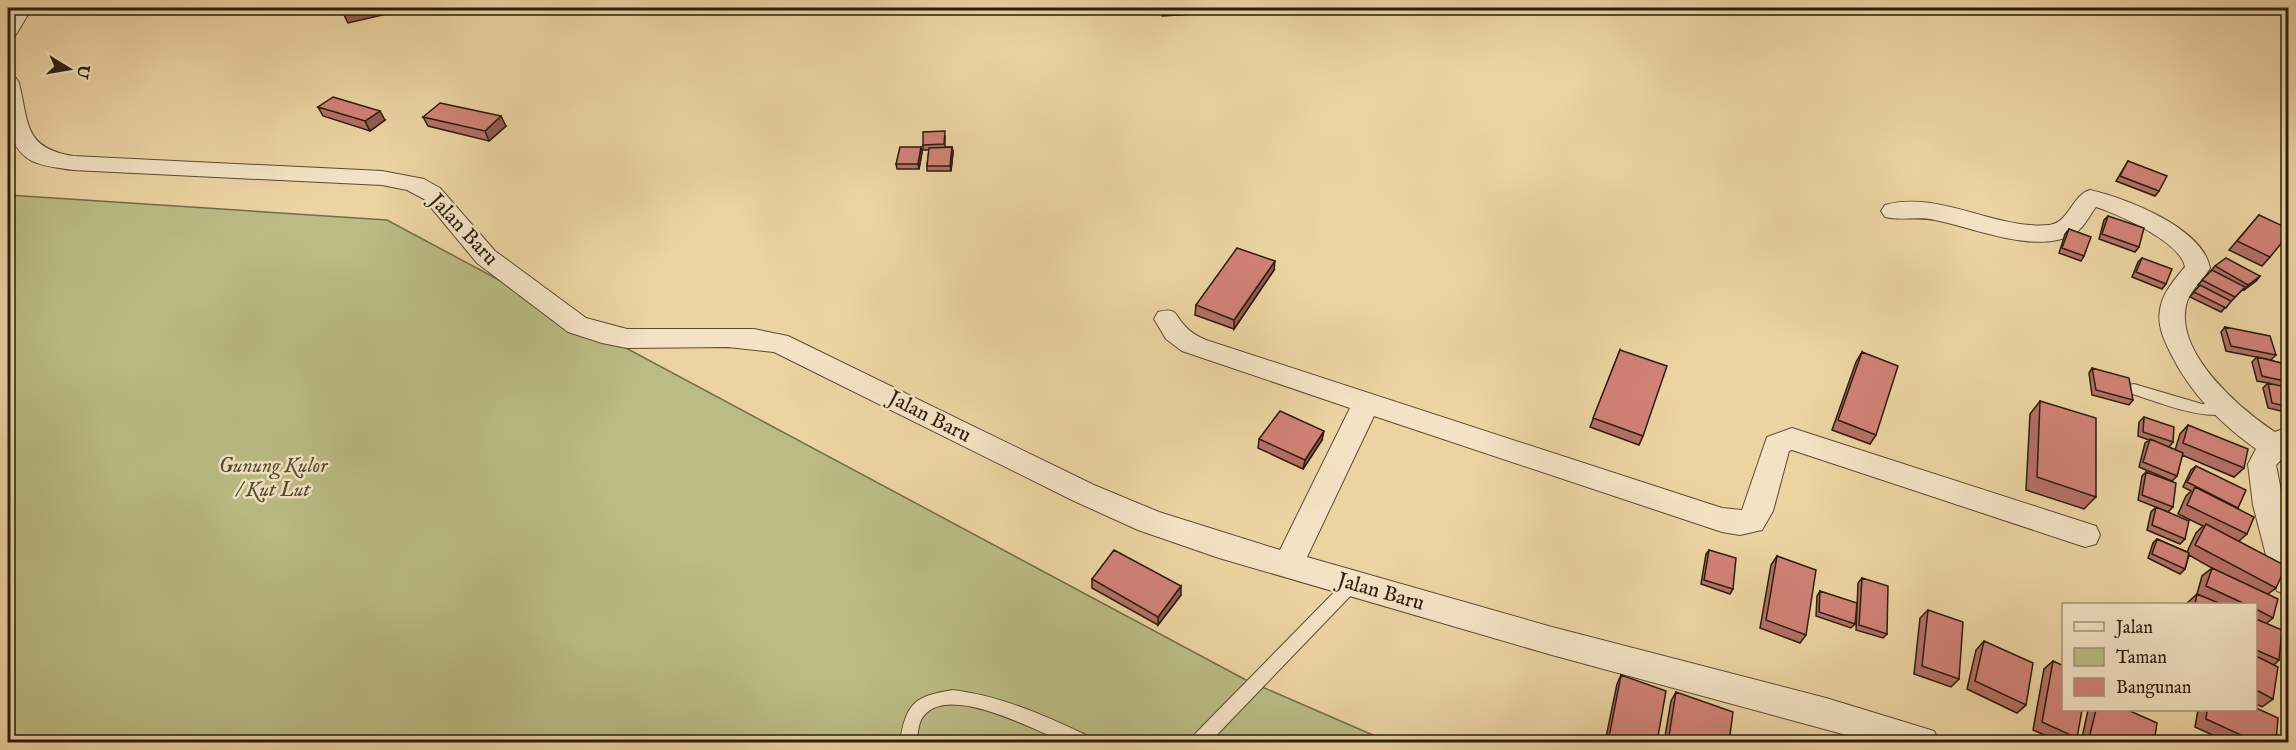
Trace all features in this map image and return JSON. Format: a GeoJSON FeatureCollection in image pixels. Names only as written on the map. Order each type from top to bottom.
{"type":"FeatureCollection","features":[{"type":"Feature","properties":{"kind":"street"},"geometry":{"type":"LineString","coordinates":[[8,32],[22,8]]}},
{"type":"Feature","properties":{"kind":"street","name":"Jalan Baru"},"geometry":{"type":"LineString","coordinates":[[8,83],[18,151],[73,163],[406,181],[428,190],[486,258],[575,324],[596,333],[658,342],[706,337],[741,337],[779,343],[1106,503],[1189,535],[1552,641],[1827,713],[1922,742]]}},
{"type":"Feature","properties":{"kind":"street"},"geometry":{"type":"LineString","coordinates":[[1893,211],[1932,211],[2020,232],[2061,231],[2072,223],[2090,198],[2108,202],[2136,215],[2188,248],[2196,258],[2198,268],[2176,295],[2173,305],[2173,330],[2193,372],[2206,391],[2224,410],[2282,443],[2270,451],[2262,464],[2268,505],[2289,582]]}},
{"type":"Feature","properties":{"kind":"street"},"geometry":{"type":"LineString","coordinates":[[1167,319],[1171,329],[1180,338],[1197,347],[1722,520],[1740,523],[1751,521],[1758,511],[1778,445],[1792,439],[2085,535]]}},
{"type":"Feature","properties":{"kind":"street"},"geometry":{"type":"LineString","coordinates":[[1288,564],[1366,403]]}},
{"type":"Feature","properties":{"kind":"lane"},"geometry":{"type":"LineString","coordinates":[[2134,389],[2202,408],[2224,410]]}},
{"type":"Feature","properties":{"kind":"lane"},"geometry":{"type":"LineString","coordinates":[[1199,742],[1354,582]]}},
{"type":"Feature","properties":{"kind":"lane"},"geometry":{"type":"LineString","coordinates":[[908,742],[908,728],[921,706],[934,699],[968,699],[1014,710],[1082,742]]}},
{"type":"Feature","properties":{"kind":"green space","name":"Gunung Kulor / Kut Lut"},"geometry":{"type":"Polygon","coordinates":[[[8,195],[387,220],[1246,680],[1389,742],[8,742],[8,195]]]}},
{"type":"Feature","properties":{"kind":"building"},"geometry":{"type":"Polygon","coordinates":[[[342,8],[371,8],[343,13],[342,8]]]}},
{"type":"Feature","properties":{"kind":"building"},"geometry":{"type":"Polygon","coordinates":[[[1161,8],[1192,8],[1193,9],[1162,12],[1161,8]]]}},
{"type":"Feature","properties":{"kind":"building"},"geometry":{"type":"Polygon","coordinates":[[[333,97],[380,111],[365,121],[318,107],[333,97]]]}},
{"type":"Feature","properties":{"kind":"building"},"geometry":{"type":"Polygon","coordinates":[[[440,103],[501,116],[485,131],[423,117],[440,103]]]}},
{"type":"Feature","properties":{"kind":"building"},"geometry":{"type":"Polygon","coordinates":[[[945,131],[944,144],[923,145],[923,132],[945,131]]]}},
{"type":"Feature","properties":{"kind":"building"},"geometry":{"type":"Polygon","coordinates":[[[900,147],[921,147],[918,164],[896,164],[900,147]]]}},
{"type":"Feature","properties":{"kind":"building"},"geometry":{"type":"Polygon","coordinates":[[[952,147],[950,166],[927,166],[929,148],[952,147]]]}},
{"type":"Feature","properties":{"kind":"building"},"geometry":{"type":"Polygon","coordinates":[[[2128,161],[2167,176],[2159,191],[2120,176],[2128,161]]]}},
{"type":"Feature","properties":{"kind":"building"},"geometry":{"type":"Polygon","coordinates":[[[2259,215],[2289,229],[2289,234],[2270,257],[2237,241],[2259,215]]]}},
{"type":"Feature","properties":{"kind":"building"},"geometry":{"type":"Polygon","coordinates":[[[2108,216],[2144,228],[2139,247],[2102,234],[2108,216]]]}},
{"type":"Feature","properties":{"kind":"building"},"geometry":{"type":"Polygon","coordinates":[[[2069,229],[2091,237],[2084,256],[2062,248],[2069,229]]]}},
{"type":"Feature","properties":{"kind":"building"},"geometry":{"type":"Polygon","coordinates":[[[1237,248],[1275,261],[1234,320],[1196,305],[1237,248]]]}},
{"type":"Feature","properties":{"kind":"building"},"geometry":{"type":"Polygon","coordinates":[[[2142,258],[2172,269],[2166,284],[2136,272],[2142,258]]]}},
{"type":"Feature","properties":{"kind":"building"},"geometry":{"type":"Polygon","coordinates":[[[2226,258],[2260,276],[2248,285],[2215,266],[2226,258]]]}},
{"type":"Feature","properties":{"kind":"building"},"geometry":{"type":"Polygon","coordinates":[[[2212,270],[2245,287],[2235,297],[2202,280],[2212,270]]]}},
{"type":"Feature","properties":{"kind":"building"},"geometry":{"type":"Polygon","coordinates":[[[2200,285],[2231,301],[2226,308],[2194,292],[2200,285]]]}},
{"type":"Feature","properties":{"kind":"building"},"geometry":{"type":"Polygon","coordinates":[[[2225,327],[2270,336],[2276,355],[2231,346],[2225,327]]]}},
{"type":"Feature","properties":{"kind":"building"},"geometry":{"type":"Polygon","coordinates":[[[1620,350],[1667,366],[1643,436],[1593,418],[1620,350]]]}},
{"type":"Feature","properties":{"kind":"building"},"geometry":{"type":"Polygon","coordinates":[[[1862,352],[1898,366],[1876,435],[1838,420],[1862,352]]]}},
{"type":"Feature","properties":{"kind":"building"},"geometry":{"type":"Polygon","coordinates":[[[2257,357],[2289,365],[2289,382],[2262,376],[2257,357]]]}},
{"type":"Feature","properties":{"kind":"building"},"geometry":{"type":"Polygon","coordinates":[[[2092,368],[2129,378],[2133,400],[2096,390],[2092,368]]]}},
{"type":"Feature","properties":{"kind":"building"},"geometry":{"type":"Polygon","coordinates":[[[2268,383],[2289,388],[2289,407],[2272,403],[2268,383]]]}},
{"type":"Feature","properties":{"kind":"building"},"geometry":{"type":"Polygon","coordinates":[[[2040,401],[2096,418],[2096,497],[2037,477],[2040,401]]]}},
{"type":"Feature","properties":{"kind":"building"},"geometry":{"type":"Polygon","coordinates":[[[1280,411],[1324,431],[1305,460],[1259,439],[1280,411]]]}},
{"type":"Feature","properties":{"kind":"building"},"geometry":{"type":"Polygon","coordinates":[[[2144,417],[2174,427],[2173,442],[2143,432],[2144,417]]]}},
{"type":"Feature","properties":{"kind":"building"},"geometry":{"type":"Polygon","coordinates":[[[2188,425],[2248,449],[2244,468],[2183,443],[2188,425]]]}},
{"type":"Feature","properties":{"kind":"building"},"geometry":{"type":"Polygon","coordinates":[[[2150,439],[2183,453],[2177,476],[2143,462],[2150,439]]]}},
{"type":"Feature","properties":{"kind":"building"},"geometry":{"type":"Polygon","coordinates":[[[2196,466],[2246,490],[2238,508],[2187,482],[2196,466]]]}},
{"type":"Feature","properties":{"kind":"building"},"geometry":{"type":"Polygon","coordinates":[[[2146,472],[2176,483],[2173,507],[2142,495],[2146,472]]]}},
{"type":"Feature","properties":{"kind":"building"},"geometry":{"type":"Polygon","coordinates":[[[2195,487],[2254,517],[2247,534],[2187,505],[2195,487]]]}},
{"type":"Feature","properties":{"kind":"building"},"geometry":{"type":"Polygon","coordinates":[[[2156,507],[2189,521],[2185,539],[2152,525],[2156,507]]]}},
{"type":"Feature","properties":{"kind":"building"},"geometry":{"type":"Polygon","coordinates":[[[2206,524],[2286,566],[2276,588],[2195,545],[2206,524]]]}},
{"type":"Feature","properties":{"kind":"building"},"geometry":{"type":"Polygon","coordinates":[[[2157,539],[2189,553],[2185,569],[2152,554],[2157,539]]]}},
{"type":"Feature","properties":{"kind":"building"},"geometry":{"type":"Polygon","coordinates":[[[1114,550],[1181,586],[1158,617],[1092,579],[1114,550]]]}},
{"type":"Feature","properties":{"kind":"building"},"geometry":{"type":"Polygon","coordinates":[[[1709,550],[1736,558],[1733,589],[1704,580],[1709,550]]]}},
{"type":"Feature","properties":{"kind":"building"},"geometry":{"type":"Polygon","coordinates":[[[1777,556],[1816,570],[1806,635],[1766,620],[1777,556]]]}},
{"type":"Feature","properties":{"kind":"building"},"geometry":{"type":"Polygon","coordinates":[[[2212,568],[2278,599],[2273,618],[2257,610],[2257,603],[2243,603],[2206,586],[2212,568]]]}},
{"type":"Feature","properties":{"kind":"building"},"geometry":{"type":"Polygon","coordinates":[[[1862,578],[1888,586],[1887,634],[1859,625],[1862,578]]]}},
{"type":"Feature","properties":{"kind":"building"},"geometry":{"type":"Polygon","coordinates":[[[1820,591],[1857,603],[1855,624],[1819,612],[1820,591]]]}},
{"type":"Feature","properties":{"kind":"building"},"geometry":{"type":"Polygon","coordinates":[[[2197,594],[2219,603],[2195,603],[2197,594]]]}},
{"type":"Feature","properties":{"kind":"building"},"geometry":{"type":"Polygon","coordinates":[[[1928,610],[1963,622],[1959,679],[1922,666],[1928,610]]]}},
{"type":"Feature","properties":{"kind":"building"},"geometry":{"type":"Polygon","coordinates":[[[2257,619],[2282,630],[2279,660],[2257,650],[2257,619]]]}},
{"type":"Feature","properties":{"kind":"building"},"geometry":{"type":"Polygon","coordinates":[[[1984,641],[2033,663],[2026,705],[1975,681],[1984,641]]]}},
{"type":"Feature","properties":{"kind":"building"},"geometry":{"type":"Polygon","coordinates":[[[2257,656],[2278,667],[2273,699],[2257,691],[2257,656]]]}},
{"type":"Feature","properties":{"kind":"building"},"geometry":{"type":"Polygon","coordinates":[[[2053,661],[2062,665],[2062,711],[2082,711],[2077,738],[2042,722],[2053,661]]]}},
{"type":"Feature","properties":{"kind":"building"},"geometry":{"type":"Polygon","coordinates":[[[1621,675],[1666,691],[1657,742],[1608,742],[1621,675]]]}},
{"type":"Feature","properties":{"kind":"building"},"geometry":{"type":"Polygon","coordinates":[[[1676,692],[1733,712],[1729,742],[1668,742],[1676,692]]]}},
{"type":"Feature","properties":{"kind":"building"},"geometry":{"type":"Polygon","coordinates":[[[2257,708],[2278,718],[2276,742],[2256,742],[2206,719],[2207,711],[2257,711],[2257,708]]]}},
{"type":"Feature","properties":{"kind":"building"},"geometry":{"type":"Polygon","coordinates":[[[2096,711],[2130,711],[2157,723],[2154,742],[2088,742],[2096,711]]]}}]}
